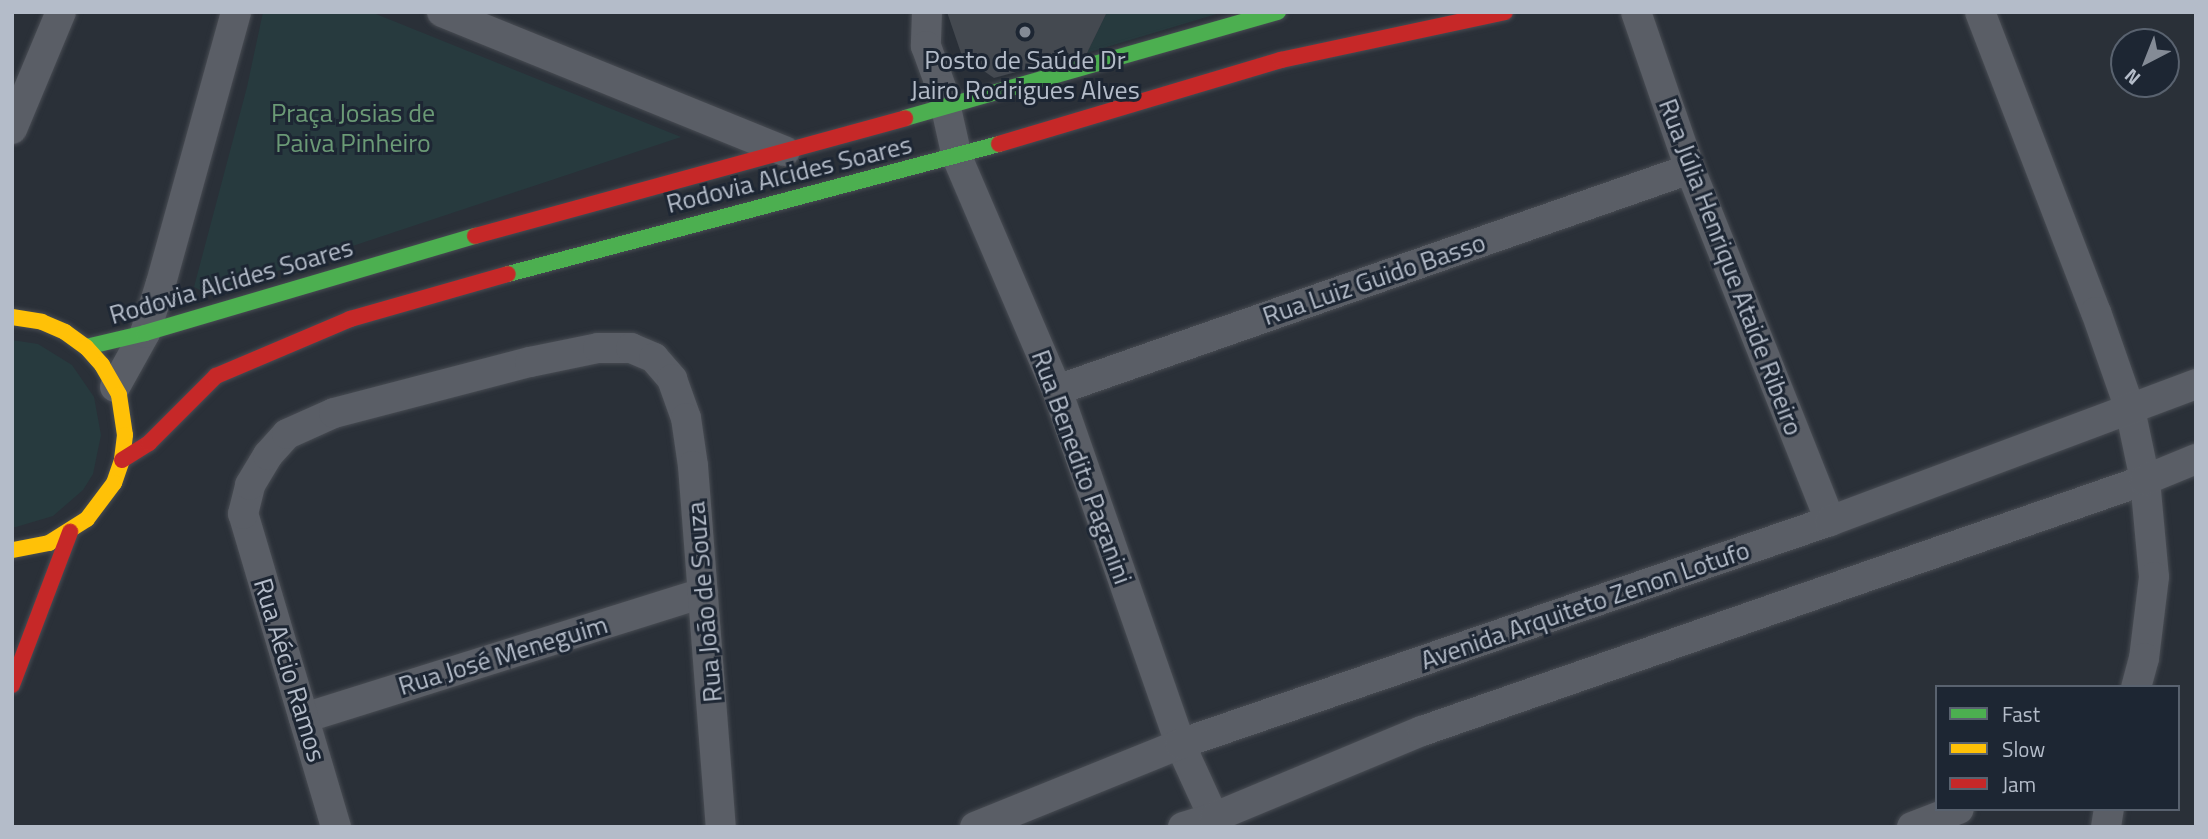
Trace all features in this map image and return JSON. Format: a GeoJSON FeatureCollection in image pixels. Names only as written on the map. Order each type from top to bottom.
{"type":"FeatureCollection","features":[{"type":"Feature","properties":{"kind":"main road","name":"Rodovia Alcides Soares"},"geometry":{"type":"LineString","coordinates":[[86,346],[145,333],[499,229],[946,107],[1278,12]]}},
{"type":"Feature","properties":{"kind":"main road","name":"Rodovia Alcides Soares"},"geometry":{"type":"LineString","coordinates":[[122,460],[149,443],[216,376],[350,319],[602,247],[957,157],[1281,60],[1505,12]]}},
{"type":"Feature","properties":{"kind":"main road","name":"Rodovia Alcides Soares"},"geometry":{"type":"LineString","coordinates":[[12,317],[42,322],[65,332],[86,346],[102,365],[119,395],[125,435],[122,460],[102,503],[70,532],[49,543],[12,550]]}},
{"type":"Feature","properties":{"kind":"main road"},"geometry":{"type":"LineString","coordinates":[[12,685],[70,532]]}},
{"type":"Feature","properties":{"kind":"street"},"geometry":{"type":"LineString","coordinates":[[12,130],[61,12]]}},
{"type":"Feature","properties":{"kind":"street"},"geometry":{"type":"LineString","coordinates":[[114,387],[145,333],[200,152],[236,12]]}},
{"type":"Feature","properties":{"kind":"street"},"geometry":{"type":"LineString","coordinates":[[442,12],[785,151]]}},
{"type":"Feature","properties":{"kind":"street","name":"Rua Benedito Paganini"},"geometry":{"type":"LineString","coordinates":[[927,12],[926,46],[946,107],[957,157],[1057,390],[1180,744],[1217,822]]}},
{"type":"Feature","properties":{"kind":"street","name":"Rua Júlia Henrique Ataide Ribeiro"},"geometry":{"type":"LineString","coordinates":[[1636,12],[1690,169],[1830,521]]}},
{"type":"Feature","properties":{"kind":"street"},"geometry":{"type":"LineString","coordinates":[[1980,12],[2096,312],[2130,409],[2145,480],[2154,577],[2144,658],[2137,685]]}},
{"type":"Feature","properties":{"kind":"street","name":"Rua Luiz Guido Basso"},"geometry":{"type":"LineString","coordinates":[[1057,390],[1690,169]]}},
{"type":"Feature","properties":{"kind":"street","name":"Rua Aécio Ramos"},"geometry":{"type":"LineString","coordinates":[[336,827],[243,514],[250,485],[268,455],[287,434],[334,413],[405,393],[598,348],[631,348],[654,358],[673,379]]}},
{"type":"Feature","properties":{"kind":"street","name":"Rua João de Souza"},"geometry":{"type":"LineString","coordinates":[[673,379],[686,418],[693,466],[721,827]]}},
{"type":"Feature","properties":{"kind":"street","name":"Avenida Arquiteto Zenon Lotufo"},"geometry":{"type":"LineString","coordinates":[[975,827],[1180,744],[1830,521],[2196,384]]}},
{"type":"Feature","properties":{"kind":"street"},"geometry":{"type":"LineString","coordinates":[[1183,827],[1217,822],[1422,731],[2145,480],[2196,458]]}},
{"type":"Feature","properties":{"kind":"street","name":"Rua José Meneguim"},"geometry":{"type":"LineString","coordinates":[[304,718],[703,593]]}},
{"type":"Feature","properties":{"kind":"street"},"geometry":{"type":"LineString","coordinates":[[1912,827],[1954,811]]}},
{"type":"Feature","properties":{"kind":"green space","name":"Praça Josias de Paiva Pinheiro"},"geometry":{"type":"Polygon","coordinates":[[[263,12],[371,12],[681,137],[208,294],[194,287],[247,87],[263,12]]]}},
{"type":"Feature","properties":{"kind":"green space"},"geometry":{"type":"Polygon","coordinates":[[[1107,12],[1223,12],[1087,53],[1107,12]]]}},
{"type":"Feature","properties":{"kind":"green space"},"geometry":{"type":"Polygon","coordinates":[[[12,340],[38,344],[72,365],[94,397],[101,435],[93,474],[83,490],[53,516],[16,527],[12,527],[12,340]]]}},
{"type":"Feature","properties":{"kind":"building","name":"Posto de Saúde Dr Jairo Rodrigues Alves"},"geometry":{"type":"Polygon","coordinates":[[[947,12],[1107,12],[1087,53],[994,78],[962,56],[947,12]]]}},
{"type":"Feature","properties":{"kind":"traffic: fast"},"geometry":{"type":"LineString","coordinates":[[905,118],[1278,12]]}},
{"type":"Feature","properties":{"kind":"traffic: fast"},"geometry":{"type":"LineString","coordinates":[[508,274],[999,144]]}},
{"type":"Feature","properties":{"kind":"traffic: fast"},"geometry":{"type":"LineString","coordinates":[[86,347],[145,333],[475,236]]}},
{"type":"Feature","properties":{"kind":"traffic: slow"},"geometry":{"type":"LineString","coordinates":[[12,317],[42,322],[65,332],[86,347],[102,365],[119,395],[125,435],[122,460],[114,483],[87,519],[49,543],[12,550]]}},
{"type":"Feature","properties":{"kind":"traffic: jam"},"geometry":{"type":"LineString","coordinates":[[999,144],[1281,60],[1505,12]]}},
{"type":"Feature","properties":{"kind":"traffic: jam"},"geometry":{"type":"LineString","coordinates":[[475,236],[905,118]]}},
{"type":"Feature","properties":{"kind":"traffic: jam"},"geometry":{"type":"LineString","coordinates":[[122,460],[149,443],[216,376],[350,319],[508,274]]}},
{"type":"Feature","properties":{"kind":"traffic: jam"},"geometry":{"type":"LineString","coordinates":[[12,685],[70,532]]}},
{"type":"Feature","properties":{"kind":"place","name":"Posto de Saúde Dr Jairo Rodrigues Alves"},"geometry":{"type":"Point","coordinates":[1025,32]}}]}
